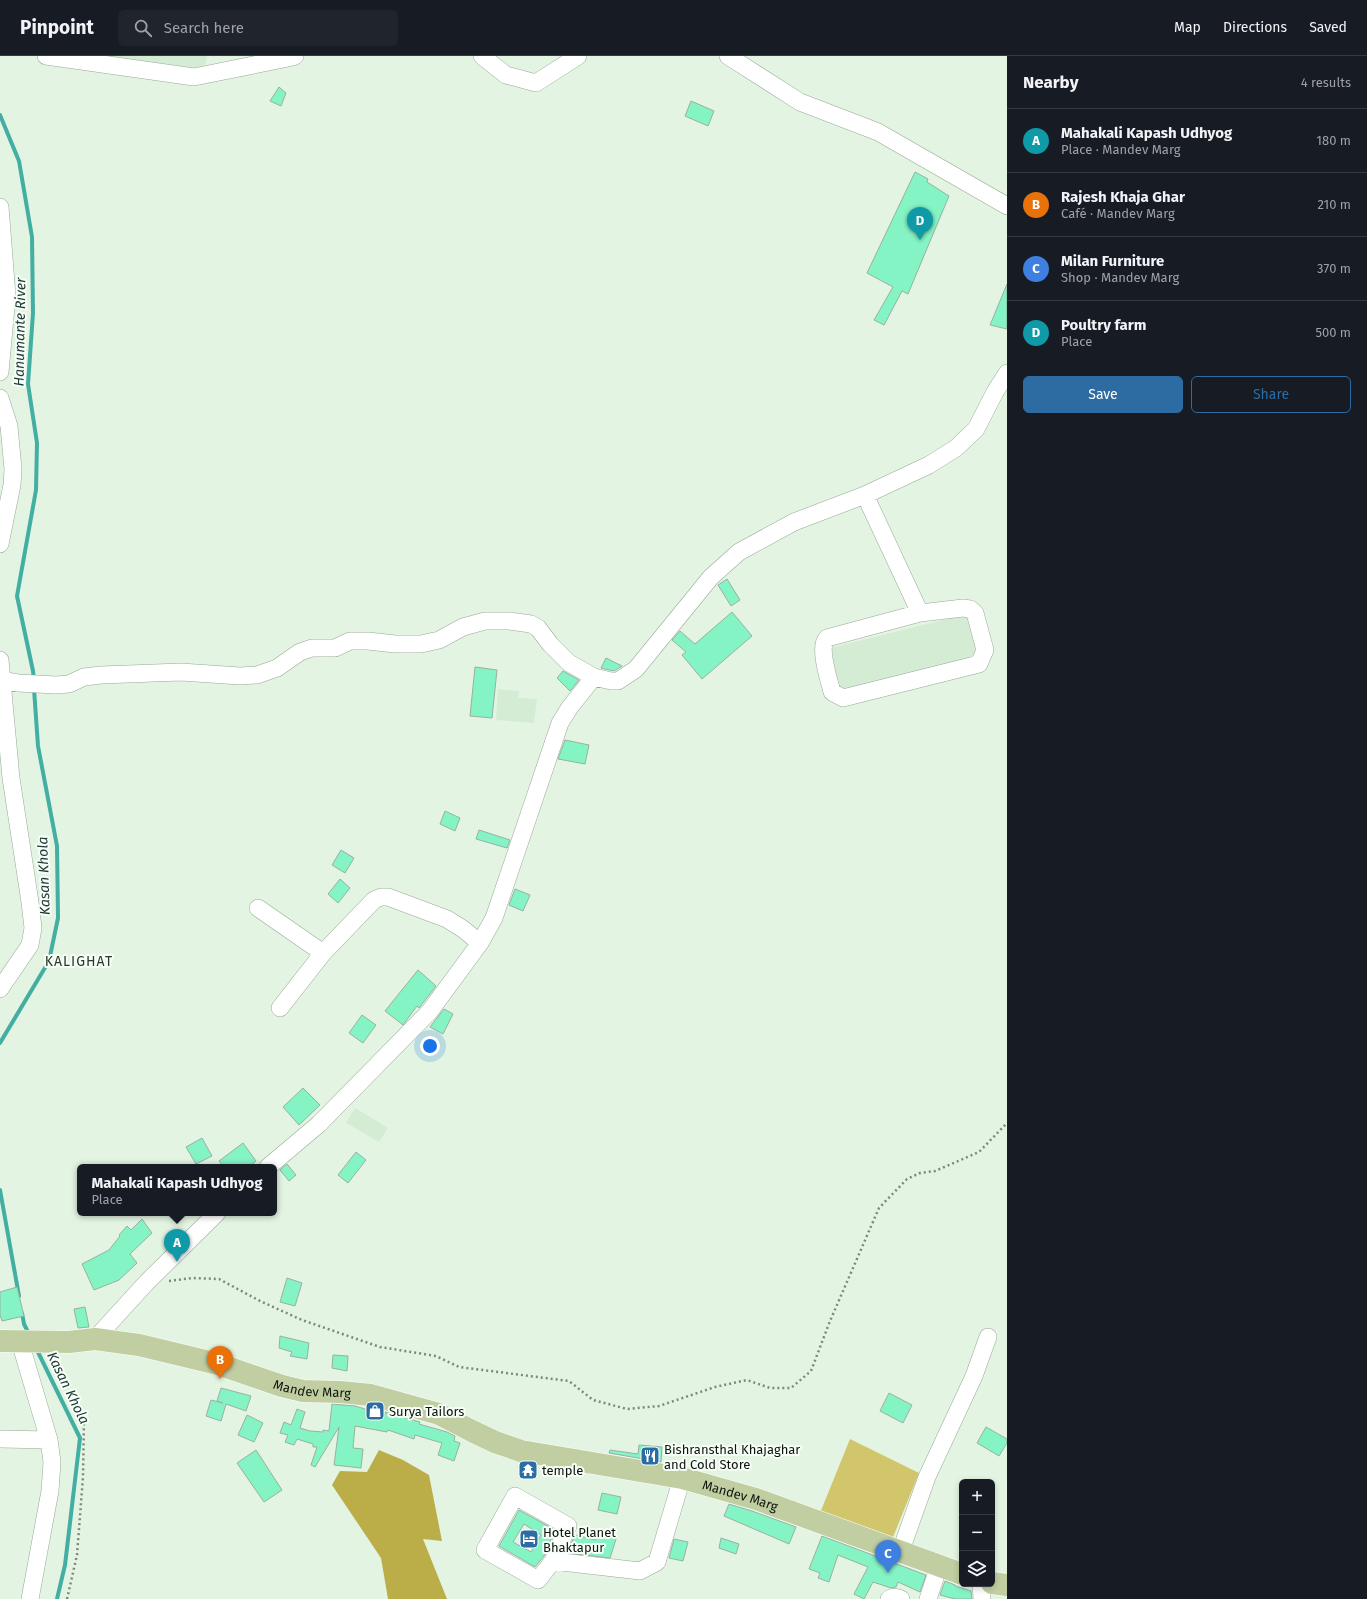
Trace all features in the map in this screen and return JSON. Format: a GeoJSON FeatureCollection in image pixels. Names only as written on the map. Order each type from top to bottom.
{"type":"FeatureCollection","features":[{"type":"Feature","properties":{"kind":"main road","name":"Mandev Marg"},"geometry":{"type":"LineString","coordinates":[[16,1342],[69,1342],[95,1339],[139,1345],[218,1364],[282,1386],[302,1391],[340,1392],[371,1395],[393,1400],[439,1414],[495,1442],[521,1451],[682,1478],[756,1499],[900,1553],[959,1573]]}},
{"type":"Feature","properties":{"kind":"main road"},"geometry":{"type":"LineString","coordinates":[[995,1583],[1007,1585]]}},
{"type":"Feature","properties":{"kind":"street"},"geometry":{"type":"LineString","coordinates":[[46,56],[194,77],[293,58],[295,56]]}},
{"type":"Feature","properties":{"kind":"street"},"geometry":{"type":"LineString","coordinates":[[482,56],[506,75],[536,83],[578,56]]}},
{"type":"Feature","properties":{"kind":"street"},"geometry":{"type":"LineString","coordinates":[[728,56],[800,102],[878,132],[1007,206]]}},
{"type":"Feature","properties":{"kind":"street"},"geometry":{"type":"LineString","coordinates":[[0,207],[7,296],[0,372]]}},
{"type":"Feature","properties":{"kind":"street"},"geometry":{"type":"LineString","coordinates":[[7,681],[40,684],[69,684],[84,677],[101,675],[181,672],[240,676],[257,675],[278,668],[300,652],[312,648],[335,648],[350,641],[421,644],[439,640],[463,627],[485,621],[509,621],[531,624],[538,628],[550,644],[569,663],[594,677],[618,681],[636,669],[711,577],[739,552],[794,522],[865,495],[929,465],[956,448],[976,429],[995,392],[1007,373]]}},
{"type":"Feature","properties":{"kind":"street"},"geometry":{"type":"LineString","coordinates":[[0,398],[9,426],[13,469],[12,485],[4,508],[0,544]]}},
{"type":"Feature","properties":{"kind":"street"},"geometry":{"type":"LineString","coordinates":[[865,495],[920,613]]}},
{"type":"Feature","properties":{"kind":"street"},"geometry":{"type":"LineString","coordinates":[[948,608],[970,609],[975,613],[985,650],[979,664],[843,698],[832,692],[823,650],[823,642],[826,638],[920,613],[948,608]]}},
{"type":"Feature","properties":{"kind":"street"},"geometry":{"type":"LineString","coordinates":[[0,660],[7,681],[6,777],[30,902],[33,928],[30,945],[0,989]]}},
{"type":"Feature","properties":{"kind":"street"},"geometry":{"type":"LineString","coordinates":[[272,1164],[319,1124],[430,1011],[480,943],[494,918],[560,724],[570,707],[594,677]]}},
{"type":"Feature","properties":{"kind":"street"},"geometry":{"type":"LineString","coordinates":[[280,1008],[323,953],[374,900],[381,897],[388,897],[447,919],[463,929],[480,943]]}},
{"type":"Feature","properties":{"kind":"street"},"geometry":{"type":"LineString","coordinates":[[258,908],[323,953]]}},
{"type":"Feature","properties":{"kind":"street"},"geometry":{"type":"LineString","coordinates":[[95,1339],[146,1282],[214,1216]]}},
{"type":"Feature","properties":{"kind":"street"},"geometry":{"type":"LineString","coordinates":[[900,1553],[927,1478],[974,1376],[988,1337]]}},
{"type":"Feature","properties":{"kind":"street"},"geometry":{"type":"LineString","coordinates":[[16,1342],[49,1440],[52,1462],[50,1491],[30,1599]]}},
{"type":"Feature","properties":{"kind":"street"},"geometry":{"type":"LineString","coordinates":[[0,1439],[49,1440]]}},
{"type":"Feature","properties":{"kind":"street"},"geometry":{"type":"LineString","coordinates":[[553,1561],[640,1571],[657,1562],[682,1478]]}},
{"type":"Feature","properties":{"kind":"street"},"geometry":{"type":"LineString","coordinates":[[515,1496],[568,1526],[553,1561],[538,1580],[485,1550],[515,1496]]}},
{"type":"Feature","properties":{"kind":"street"},"geometry":{"type":"LineString","coordinates":[[928,1599],[939,1566]]}},
{"type":"Feature","properties":{"kind":"street"},"geometry":{"type":"LineString","coordinates":[[980,1587],[982,1599]]}},
{"type":"Feature","properties":{"kind":"street"},"geometry":{"type":"LineString","coordinates":[[889,1599],[894,1597],[902,1599]]}},
{"type":"Feature","properties":{"kind":"path"},"geometry":{"type":"LineString","coordinates":[[146,1282],[172,1281],[192,1278],[219,1279],[260,1301],[302,1320],[380,1347],[436,1356],[459,1368],[568,1381],[593,1400],[627,1409],[659,1406],[715,1387],[746,1380],[770,1388],[790,1388],[811,1371],[830,1320],[879,1208],[907,1179],[920,1173],[935,1171],[979,1152],[1007,1123]]}},
{"type":"Feature","properties":{"kind":"path"},"geometry":{"type":"LineString","coordinates":[[67,1599],[77,1555],[83,1477],[84,1420]]}},
{"type":"Feature","properties":{"kind":"shaded area"},"geometry":{"type":"Polygon","coordinates":[[[86,56],[207,56],[205,67],[191,68],[86,56]]]}},
{"type":"Feature","properties":{"kind":"shaded area"},"geometry":{"type":"Polygon","coordinates":[[[967,614],[978,660],[838,695],[826,649],[967,614]]]}},
{"type":"Feature","properties":{"kind":"shaded area"},"geometry":{"type":"Polygon","coordinates":[[[498,689],[519,691],[518,698],[537,699],[534,723],[496,720],[498,689]]]}},
{"type":"Feature","properties":{"kind":"shaded area"},"geometry":{"type":"Polygon","coordinates":[[[355,1108],[388,1128],[379,1142],[346,1123],[355,1108]]]}},
{"type":"Feature","properties":{"kind":"shaded area"},"geometry":{"type":"Polygon","coordinates":[[[850,1439],[919,1473],[891,1542],[820,1513],[850,1439]]]}},
{"type":"Feature","properties":{"kind":"shaded area"},"geometry":{"type":"Polygon","coordinates":[[[379,1450],[403,1460],[429,1475],[442,1541],[423,1539],[447,1599],[388,1599],[381,1558],[332,1485],[340,1471],[367,1472],[379,1450]]]}},
{"type":"Feature","properties":{"kind":"building"},"geometry":{"type":"Polygon","coordinates":[[[279,87],[286,93],[281,106],[270,101],[279,87]]]}},
{"type":"Feature","properties":{"kind":"building"},"geometry":{"type":"Polygon","coordinates":[[[691,101],[714,111],[708,126],[685,116],[691,101]]]}},
{"type":"Feature","properties":{"kind":"building"},"geometry":{"type":"Polygon","coordinates":[[[915,172],[928,179],[927,182],[949,196],[908,294],[902,291],[884,325],[874,320],[893,287],[867,273],[915,172]]]}},
{"type":"Feature","properties":{"kind":"building"},"geometry":{"type":"Polygon","coordinates":[[[1007,284],[1007,329],[990,325],[1007,284]]]}},
{"type":"Feature","properties":{"kind":"building"},"geometry":{"type":"Polygon","coordinates":[[[727,579],[740,600],[731,606],[718,585],[727,579]]]}},
{"type":"Feature","properties":{"kind":"building"},"geometry":{"type":"Polygon","coordinates":[[[732,612],[752,636],[702,679],[682,655],[686,652],[672,640],[680,631],[695,644],[732,612]]]}},
{"type":"Feature","properties":{"kind":"building"},"geometry":{"type":"Polygon","coordinates":[[[606,658],[622,666],[614,671],[601,668],[606,658]]]}},
{"type":"Feature","properties":{"kind":"building"},"geometry":{"type":"Polygon","coordinates":[[[475,667],[497,670],[492,718],[470,716],[475,667]]]}},
{"type":"Feature","properties":{"kind":"building"},"geometry":{"type":"Polygon","coordinates":[[[563,671],[579,680],[570,691],[557,678],[563,671]]]}},
{"type":"Feature","properties":{"kind":"building"},"geometry":{"type":"Polygon","coordinates":[[[565,740],[589,745],[585,764],[558,759],[565,740]]]}},
{"type":"Feature","properties":{"kind":"building"},"geometry":{"type":"Polygon","coordinates":[[[445,811],[460,818],[455,831],[440,824],[445,811]]]}},
{"type":"Feature","properties":{"kind":"building"},"geometry":{"type":"Polygon","coordinates":[[[479,830],[510,840],[507,848],[476,839],[479,830]]]}},
{"type":"Feature","properties":{"kind":"building"},"geometry":{"type":"Polygon","coordinates":[[[341,850],[354,858],[345,873],[332,865],[341,850]]]}},
{"type":"Feature","properties":{"kind":"building"},"geometry":{"type":"Polygon","coordinates":[[[340,879],[350,888],[338,903],[328,894],[340,879]]]}},
{"type":"Feature","properties":{"kind":"building"},"geometry":{"type":"Polygon","coordinates":[[[515,889],[530,895],[523,911],[509,905],[515,889]]]}},
{"type":"Feature","properties":{"kind":"building"},"geometry":{"type":"Polygon","coordinates":[[[418,970],[436,986],[419,1008],[417,1006],[403,1025],[385,1011],[418,970]]]}},
{"type":"Feature","properties":{"kind":"building"},"geometry":{"type":"Polygon","coordinates":[[[444,1009],[453,1014],[443,1034],[430,1027],[444,1009]]]}},
{"type":"Feature","properties":{"kind":"building"},"geometry":{"type":"Polygon","coordinates":[[[362,1015],[376,1025],[363,1043],[349,1033],[362,1015]]]}},
{"type":"Feature","properties":{"kind":"building"},"geometry":{"type":"Polygon","coordinates":[[[303,1088],[320,1105],[299,1125],[283,1107],[303,1088]]]}},
{"type":"Feature","properties":{"kind":"building"},"geometry":{"type":"Polygon","coordinates":[[[202,1138],[212,1156],[196,1164],[186,1147],[202,1138]]]}},
{"type":"Feature","properties":{"kind":"building"},"geometry":{"type":"Polygon","coordinates":[[[243,1143],[256,1161],[252,1164],[222,1164],[219,1161],[243,1143]]]}},
{"type":"Feature","properties":{"kind":"building"},"geometry":{"type":"Polygon","coordinates":[[[356,1152],[366,1160],[348,1183],[338,1175],[356,1152]]]}},
{"type":"Feature","properties":{"kind":"building"},"geometry":{"type":"Polygon","coordinates":[[[287,1164],[296,1175],[289,1181],[280,1170],[287,1164]]]}},
{"type":"Feature","properties":{"kind":"building"},"geometry":{"type":"Polygon","coordinates":[[[142,1219],[152,1233],[130,1254],[137,1263],[119,1280],[94,1290],[82,1264],[109,1250],[127,1226],[131,1230],[142,1219]]]}},
{"type":"Feature","properties":{"kind":"building"},"geometry":{"type":"Polygon","coordinates":[[[287,1278],[302,1283],[295,1306],[280,1302],[287,1278]]]}},
{"type":"Feature","properties":{"kind":"building"},"geometry":{"type":"Polygon","coordinates":[[[17,1287],[24,1316],[2,1321],[0,1315],[0,1292],[17,1287]]]}},
{"type":"Feature","properties":{"kind":"building"},"geometry":{"type":"Polygon","coordinates":[[[85,1307],[89,1327],[78,1328],[74,1309],[85,1307]]]}},
{"type":"Feature","properties":{"kind":"building"},"geometry":{"type":"Polygon","coordinates":[[[280,1336],[309,1343],[307,1359],[290,1356],[292,1352],[279,1348],[280,1336]]]}},
{"type":"Feature","properties":{"kind":"building"},"geometry":{"type":"Polygon","coordinates":[[[333,1355],[348,1356],[347,1371],[332,1368],[333,1355]]]}},
{"type":"Feature","properties":{"kind":"building"},"geometry":{"type":"Polygon","coordinates":[[[221,1388],[251,1396],[246,1411],[226,1404],[221,1421],[206,1416],[211,1400],[223,1403],[217,1401],[221,1388]]]}},
{"type":"Feature","properties":{"kind":"building"},"geometry":{"type":"Polygon","coordinates":[[[889,1393],[912,1405],[903,1423],[880,1411],[889,1393]]]}},
{"type":"Feature","properties":{"kind":"building"},"geometry":{"type":"Polygon","coordinates":[[[332,1404],[355,1406],[385,1415],[385,1412],[420,1422],[419,1424],[447,1432],[455,1436],[454,1441],[460,1443],[454,1461],[438,1455],[442,1443],[415,1435],[414,1439],[388,1430],[387,1432],[355,1426],[353,1448],[363,1449],[361,1468],[334,1465],[339,1427],[315,1467],[311,1465],[317,1447],[313,1447],[313,1444],[297,1439],[294,1445],[285,1442],[288,1435],[280,1433],[284,1422],[291,1425],[297,1409],[305,1412],[300,1428],[310,1431],[329,1431],[332,1404]]]}},
{"type":"Feature","properties":{"kind":"building"},"geometry":{"type":"Polygon","coordinates":[[[247,1415],[263,1423],[254,1442],[238,1435],[247,1415]]]}},
{"type":"Feature","properties":{"kind":"building"},"geometry":{"type":"Polygon","coordinates":[[[986,1427],[1007,1439],[1007,1443],[999,1456],[977,1443],[986,1427]]]}},
{"type":"Feature","properties":{"kind":"building","name":"Bishransthal Khajaghar and Cold Store"},"geometry":{"type":"Polygon","coordinates":[[[639,1445],[662,1447],[661,1462],[609,1453],[610,1450],[638,1454],[639,1445]]]}},
{"type":"Feature","properties":{"kind":"building"},"geometry":{"type":"Polygon","coordinates":[[[256,1450],[282,1490],[264,1502],[237,1463],[256,1450]]]}},
{"type":"Feature","properties":{"kind":"building"},"geometry":{"type":"Polygon","coordinates":[[[602,1493],[621,1497],[617,1514],[598,1510],[602,1493]]]}},
{"type":"Feature","properties":{"kind":"building"},"geometry":{"type":"Polygon","coordinates":[[[729,1504],[796,1527],[789,1544],[724,1516],[729,1504]]]}},
{"type":"Feature","properties":{"kind":"building"},"geometry":{"type":"Polygon","coordinates":[[[519,1510],[555,1530],[544,1556],[535,1567],[499,1546],[519,1510]],[[524,1524],[513,1542],[531,1552],[541,1535],[524,1524]]]}},
{"type":"Feature","properties":{"kind":"building"},"geometry":{"type":"Polygon","coordinates":[[[599,1530],[617,1536],[610,1558],[567,1553],[575,1535],[596,1540],[599,1530]]]}},
{"type":"Feature","properties":{"kind":"building"},"geometry":{"type":"Polygon","coordinates":[[[822,1536],[926,1575],[920,1592],[898,1582],[896,1587],[891,1588],[873,1582],[864,1599],[854,1594],[868,1567],[838,1555],[829,1582],[818,1578],[820,1573],[809,1569],[822,1536]]]}},
{"type":"Feature","properties":{"kind":"building"},"geometry":{"type":"Polygon","coordinates":[[[721,1538],[739,1544],[736,1554],[719,1548],[721,1538]]]}},
{"type":"Feature","properties":{"kind":"building"},"geometry":{"type":"Polygon","coordinates":[[[674,1539],[688,1542],[683,1561],[669,1558],[674,1539]]]}},
{"type":"Feature","properties":{"kind":"building"},"geometry":{"type":"Polygon","coordinates":[[[945,1581],[971,1591],[972,1599],[955,1599],[940,1595],[945,1581]]]}},
{"type":"Feature","properties":{"kind":"waterway","name":"Hanumante River"},"geometry":{"type":"LineString","coordinates":[[0,115],[19,161],[32,237],[33,313],[28,384],[37,443],[36,490],[17,596],[34,680]]}},
{"type":"Feature","properties":{"kind":"waterway","name":"Kasan Khola"},"geometry":{"type":"LineString","coordinates":[[0,1043],[49,961],[58,918],[57,846],[38,746],[34,689]]}},
{"type":"Feature","properties":{"kind":"waterway","name":"Kasan Khola"},"geometry":{"type":"LineString","coordinates":[[0,1190],[19,1296]]}},
{"type":"Feature","properties":{"kind":"waterway","name":"Kasan Khola"},"geometry":{"type":"LineString","coordinates":[[22,1313],[24,1324],[29,1334]]}},
{"type":"Feature","properties":{"kind":"waterway","name":"Kasan Khola"},"geometry":{"type":"LineString","coordinates":[[36,1348],[80,1438],[65,1565],[57,1599]]}},
{"type":"Feature","properties":{"kind":"place","name":"Poultry farm"},"geometry":{"type":"Point","coordinates":[920,240]}},
{"type":"Feature","properties":{"kind":"place","name":"Mahakali Kapash Udhyog"},"geometry":{"type":"Point","coordinates":[177,1262]}},
{"type":"Feature","properties":{"kind":"place","name":"Rajesh Khaja Ghar"},"geometry":{"type":"Point","coordinates":[220,1379]}},
{"type":"Feature","properties":{"kind":"place","name":"Surya Tailors"},"geometry":{"type":"Point","coordinates":[375,1411]}},
{"type":"Feature","properties":{"kind":"place","name":"Bishransthal Khajaghar and Cold Store"},"geometry":{"type":"Point","coordinates":[650,1456]}},
{"type":"Feature","properties":{"kind":"place","name":"temple"},"geometry":{"type":"Point","coordinates":[528,1470]}},
{"type":"Feature","properties":{"kind":"place","name":"Hotel Planet Bhaktapur"},"geometry":{"type":"Point","coordinates":[529,1539]}},
{"type":"Feature","properties":{"kind":"place","name":"Milan Furniture"},"geometry":{"type":"Point","coordinates":[888,1573]}},
{"type":"Feature","properties":{"kind":"district","name":"KALIGHAT"},"geometry":{"type":"Point","coordinates":[79,961]}}]}
